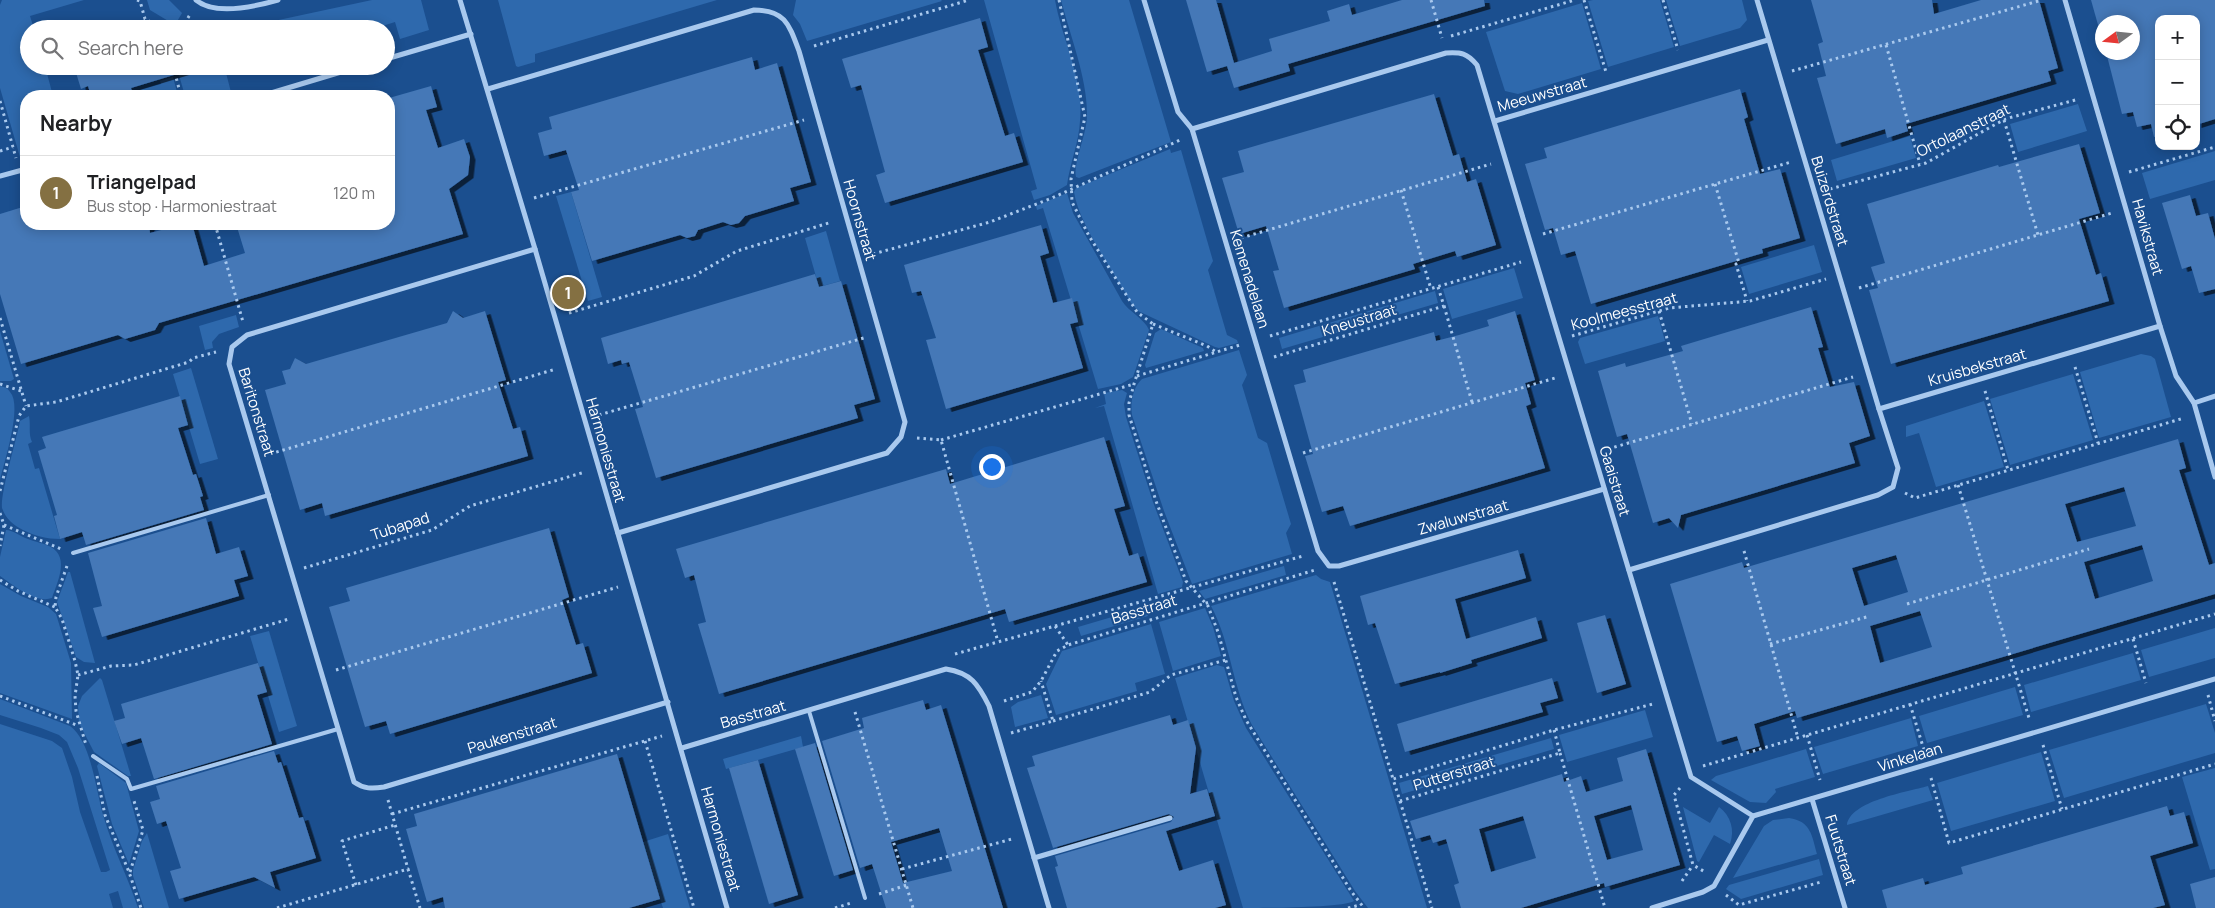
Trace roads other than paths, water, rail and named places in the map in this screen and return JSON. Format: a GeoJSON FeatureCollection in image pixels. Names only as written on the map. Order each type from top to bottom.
{"type":"FeatureCollection","features":[{"type":"Feature","properties":{"kind":"street"},"geometry":{"type":"LineString","coordinates":[[196,0],[221,10],[264,4],[278,0]]}},
{"type":"Feature","properties":{"kind":"street","name":"Harmoniestraat"},"geometry":{"type":"LineString","coordinates":[[460,0],[728,908]]}},
{"type":"Feature","properties":{"kind":"street","name":"Kemenadelaan"},"geometry":{"type":"LineString","coordinates":[[1144,0],[1178,112],[1192,129],[1318,551],[1329,566]]}},
{"type":"Feature","properties":{"kind":"street","name":"Buizerdstraat"},"geometry":{"type":"LineString","coordinates":[[1758,0],[1768,40],[1879,409]]}},
{"type":"Feature","properties":{"kind":"street","name":"Havikstraat"},"geometry":{"type":"LineString","coordinates":[[2065,0],[2160,326],[2176,376],[2194,403],[2215,477]]}},
{"type":"Feature","properties":{"kind":"street","name":"Hoornstraat"},"geometry":{"type":"LineString","coordinates":[[488,90],[754,10],[777,13],[786,23],[799,51],[905,422],[901,437],[887,453],[618,533]]}},
{"type":"Feature","properties":{"kind":"street"},"geometry":{"type":"LineString","coordinates":[[395,56],[471,34]]}},
{"type":"Feature","properties":{"kind":"street","name":"Meeuwstraat"},"geometry":{"type":"LineString","coordinates":[[1192,129],[1446,53],[1459,52],[1469,55],[1477,65],[1495,121],[1768,40]]}},
{"type":"Feature","properties":{"kind":"street"},"geometry":{"type":"LineString","coordinates":[[281,90],[331,75]]}},
{"type":"Feature","properties":{"kind":"street","name":"Gaaistraat"},"geometry":{"type":"LineString","coordinates":[[1495,121],[1691,777],[1753,816]]}},
{"type":"Feature","properties":{"kind":"street"},"geometry":{"type":"LineString","coordinates":[[0,176],[20,170]]}},
{"type":"Feature","properties":{"kind":"street","name":"Baritonstraat"},"geometry":{"type":"LineString","coordinates":[[362,787],[354,782],[229,364],[232,347],[248,335],[535,249]]}},
{"type":"Feature","properties":{"kind":"street","name":"Kruisbekstraat"},"geometry":{"type":"LineString","coordinates":[[1879,409],[2160,326]]}},
{"type":"Feature","properties":{"kind":"street"},"geometry":{"type":"LineString","coordinates":[[2194,403],[2215,396]]}},
{"type":"Feature","properties":{"kind":"street"},"geometry":{"type":"LineString","coordinates":[[1629,570],[1878,495],[1893,487],[1898,468],[1879,409]]}},
{"type":"Feature","properties":{"kind":"street","name":"Zwaluwstraat"},"geometry":{"type":"LineString","coordinates":[[1329,566],[1339,566],[1604,489]]}},
{"type":"Feature","properties":{"kind":"street","name":"Basstraat"},"geometry":{"type":"LineString","coordinates":[[682,748],[946,669],[960,672],[972,679],[989,706],[1034,858]]}},
{"type":"Feature","properties":{"kind":"street","name":"Vinkelaan"},"geometry":{"type":"LineString","coordinates":[[1753,816],[2215,679]]}},
{"type":"Feature","properties":{"kind":"street","name":"Paukenstraat"},"geometry":{"type":"LineString","coordinates":[[362,787],[372,789],[384,787],[668,702]]}},
{"type":"Feature","properties":{"kind":"street","name":"Fuutstraat"},"geometry":{"type":"LineString","coordinates":[[1812,799],[1845,908]]}},
{"type":"Feature","properties":{"kind":"street"},"geometry":{"type":"LineString","coordinates":[[1652,908],[1703,892],[1714,886],[1753,816]]}},
{"type":"Feature","properties":{"kind":"street"},"geometry":{"type":"LineString","coordinates":[[1049,908],[1034,858],[1170,818]]}},
{"type":"Feature","properties":{"kind":"lane"},"geometry":{"type":"LineString","coordinates":[[72,553],[268,495]]}},
{"type":"Feature","properties":{"kind":"lane"},"geometry":{"type":"LineString","coordinates":[[809,711],[865,898]]}},
{"type":"Feature","properties":{"kind":"lane"},"geometry":{"type":"LineString","coordinates":[[93,756],[127,779],[131,789],[338,729]]}},
{"type":"Feature","properties":{"kind":"place","name":"Triangelpad"},"geometry":{"type":"Point","coordinates":[568,293]}}]}
